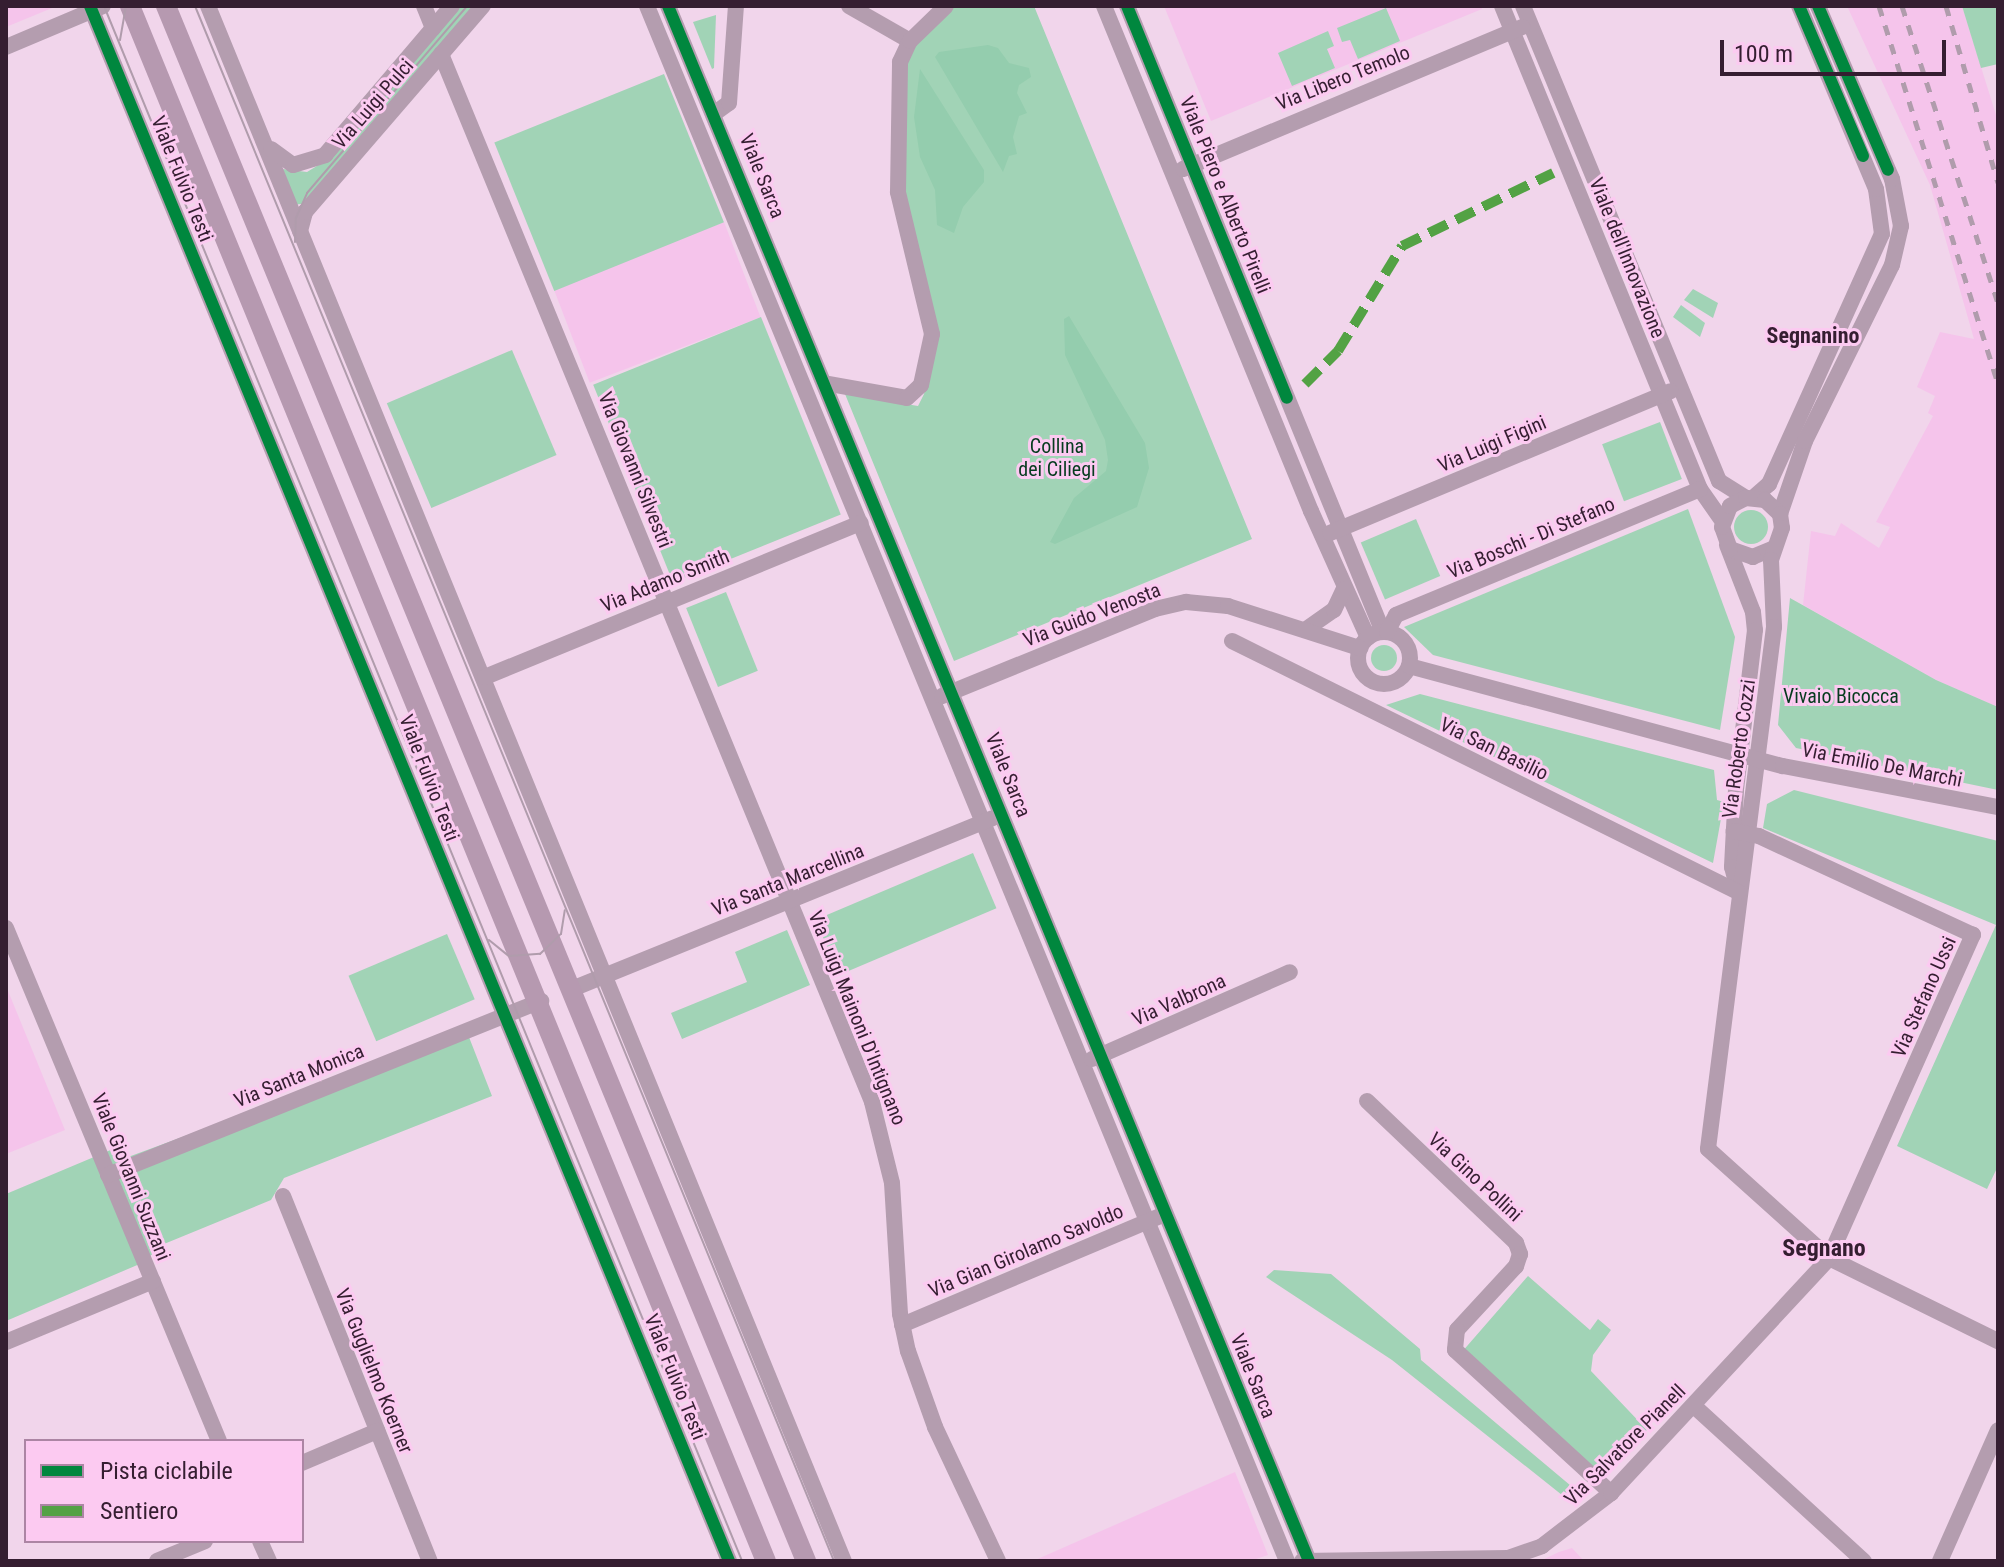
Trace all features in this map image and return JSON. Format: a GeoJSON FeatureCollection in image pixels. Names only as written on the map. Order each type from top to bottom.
{"type":"FeatureCollection","features":[{"type":"Feature","properties":{"kind":"main road","name":"Viale Fulvio Testi"},"geometry":{"type":"LineString","coordinates":[[130,6],[541,1001],[766,1561]]}},
{"type":"Feature","properties":{"kind":"main road"},"geometry":{"type":"LineString","coordinates":[[166,6],[806,1561]]}},
{"type":"Feature","properties":{"kind":"main road"},"geometry":{"type":"LineString","coordinates":[[541,1001],[572,989]]}},
{"type":"Feature","properties":{"kind":"street"},"geometry":{"type":"LineString","coordinates":[[208,6],[268,144],[300,231],[607,974],[844,1561]]}},
{"type":"Feature","properties":{"kind":"street"},"geometry":{"type":"LineString","coordinates":[[424,6],[433,28]]}},
{"type":"Feature","properties":{"kind":"street","name":"Via Luigi Pulci"},"geometry":{"type":"LineString","coordinates":[[268,144],[288,164],[321,158],[452,6]]}},
{"type":"Feature","properties":{"kind":"street","name":"Via Luigi Pulci"},"geometry":{"type":"LineString","coordinates":[[300,231],[305,212],[483,6]]}},
{"type":"Feature","properties":{"kind":"street","name":"Viale Sarca"},"geometry":{"type":"LineString","coordinates":[[647,6],[1287,1561]]}},
{"type":"Feature","properties":{"kind":"street","name":"Viale Sarca"},"geometry":{"type":"LineString","coordinates":[[668,6],[715,113],[1102,1055],[1306,1560]]}},
{"type":"Feature","properties":{"kind":"street"},"geometry":{"type":"LineString","coordinates":[[715,113],[729,103],[736,6]]}},
{"type":"Feature","properties":{"kind":"street"},"geometry":{"type":"LineString","coordinates":[[849,6],[910,41]]}},
{"type":"Feature","properties":{"kind":"street"},"geometry":{"type":"LineString","coordinates":[[824,383],[907,398],[921,385],[932,336],[896,175],[900,62],[910,41],[946,6]]}},
{"type":"Feature","properties":{"kind":"street","name":"Viale Piero e Alberto Pirelli"},"geometry":{"type":"LineString","coordinates":[[1104,6],[1344,589],[1374,638],[1406,644],[1409,666],[1395,682],[1376,683],[1360,667],[1374,638],[1341,529],[1127,6]]}},
{"type":"Feature","properties":{"kind":"street","name":"Viale dell'Innovazione"},"geometry":{"type":"LineString","coordinates":[[1502,6],[1700,489],[1722,520]]}},
{"type":"Feature","properties":{"kind":"street","name":"Viale dell'Innovazione"},"geometry":{"type":"LineString","coordinates":[[1523,6],[1678,388],[1719,481],[1750,497]]}},
{"type":"Feature","properties":{"kind":"street"},"geometry":{"type":"LineString","coordinates":[[1722,520],[1730,506],[1769,484],[1882,234],[1876,189],[1799,6]]}},
{"type":"Feature","properties":{"kind":"street","name":"Via Roberto Cozzi"},"geometry":{"type":"LineString","coordinates":[[1740,831],[1759,760],[1775,610],[1774,548],[1782,532],[1780,514],[1805,441],[1892,265],[1901,226],[1892,179],[1818,6]]}},
{"type":"Feature","properties":{"kind":"street"},"geometry":{"type":"LineString","coordinates":[[6,47],[95,8]]}},
{"type":"Feature","properties":{"kind":"street","name":"Viale Fulvio Testi"},"geometry":{"type":"LineString","coordinates":[[95,8],[729,1561]]}},
{"type":"Feature","properties":{"kind":"street","name":"Via Libero Temolo"},"geometry":{"type":"LineString","coordinates":[[1174,172],[1530,25]]}},
{"type":"Feature","properties":{"kind":"street","name":"Via Giovanni Silvestri"},"geometry":{"type":"LineString","coordinates":[[441,54],[789,902]]}},
{"type":"Feature","properties":{"kind":"street","name":"Via Luigi Figini"},"geometry":{"type":"LineString","coordinates":[[1322,537],[1678,388]]}},
{"type":"Feature","properties":{"kind":"street","name":"Via Boschi - Di Stefano"},"geometry":{"type":"LineString","coordinates":[[1374,638],[1396,615],[1700,489]]}},
{"type":"Feature","properties":{"kind":"street"},"geometry":{"type":"LineString","coordinates":[[1750,497],[1768,501],[1780,514]]}},
{"type":"Feature","properties":{"kind":"street","name":"Via Roberto Cozzi"},"geometry":{"type":"LineString","coordinates":[[1722,520],[1725,541],[1753,612],[1739,755],[1738,892],[1708,1149],[1829,1258]]}},
{"type":"Feature","properties":{"kind":"street","name":"Via Adamo Smith"},"geometry":{"type":"LineString","coordinates":[[485,677],[861,523]]}},
{"type":"Feature","properties":{"kind":"street"},"geometry":{"type":"LineString","coordinates":[[1725,541],[1749,557],[1774,548]]}},
{"type":"Feature","properties":{"kind":"street"},"geometry":{"type":"LineString","coordinates":[[1305,630],[1334,610],[1344,589]]}},
{"type":"Feature","properties":{"kind":"street","name":"Via Guido Venosta"},"geometry":{"type":"LineString","coordinates":[[933,700],[1142,614],[1186,602],[1218,603],[1305,630],[1374,638]]}},
{"type":"Feature","properties":{"kind":"street"},"geometry":{"type":"LineString","coordinates":[[1753,612],[1775,610]]}},
{"type":"Feature","properties":{"kind":"street","name":"Via San Basilio"},"geometry":{"type":"LineString","coordinates":[[1232,641],[1738,892]]}},
{"type":"Feature","properties":{"kind":"street"},"geometry":{"type":"LineString","coordinates":[[1409,666],[1739,755]]}},
{"type":"Feature","properties":{"kind":"street","name":"Via Emilio De Marchi"},"geometry":{"type":"LineString","coordinates":[[1739,755],[1998,807]]}},
{"type":"Feature","properties":{"kind":"street","name":"Viale Sarca"},"geometry":{"type":"LineString","coordinates":[[983,822],[1002,814]]}},
{"type":"Feature","properties":{"kind":"street","name":"Via Santa Marcellina"},"geometry":{"type":"LineString","coordinates":[[572,989],[983,822]]}},
{"type":"Feature","properties":{"kind":"street","name":"Via Stefano Ussi"},"geometry":{"type":"LineString","coordinates":[[1740,831],[1973,935],[1829,1258]]}},
{"type":"Feature","properties":{"kind":"street","name":"Via Luigi Mainoni D'Intignano"},"geometry":{"type":"LineString","coordinates":[[789,902],[885,1144],[902,1325],[931,1416],[998,1561]]}},
{"type":"Feature","properties":{"kind":"street","name":"Viale Giovanni Suzzani"},"geometry":{"type":"LineString","coordinates":[[6,928],[218,1439]]}},
{"type":"Feature","properties":{"kind":"street","name":"Via Valbrona"},"geometry":{"type":"LineString","coordinates":[[1083,1063],[1290,972]]}},
{"type":"Feature","properties":{"kind":"street","name":"Via Santa Monica"},"geometry":{"type":"LineString","coordinates":[[108,1175],[541,1001]]}},
{"type":"Feature","properties":{"kind":"street","name":"Via Gino Pollini"},"geometry":{"type":"LineString","coordinates":[[1367,1101],[1516,1243],[1520,1254],[1516,1266],[1457,1330],[1453,1342],[1460,1357],[1611,1493]]}},
{"type":"Feature","properties":{"kind":"street","name":"Via Guglielmo Koerner"},"geometry":{"type":"LineString","coordinates":[[283,1196],[430,1561]]}},
{"type":"Feature","properties":{"kind":"street","name":"Via Gian Girolamo Savoldo"},"geometry":{"type":"LineString","coordinates":[[902,1325],[1166,1214]]}},
{"type":"Feature","properties":{"kind":"street"},"geometry":{"type":"LineString","coordinates":[[1829,1258],[1998,1341]]}},
{"type":"Feature","properties":{"kind":"street","name":"Via Salvatore Pianell"},"geometry":{"type":"LineString","coordinates":[[1306,1560],[1508,1558],[1565,1532],[1611,1493],[1829,1258]]}},
{"type":"Feature","properties":{"kind":"street"},"geometry":{"type":"LineString","coordinates":[[6,1342],[153,1281]]}},
{"type":"Feature","properties":{"kind":"street"},"geometry":{"type":"LineString","coordinates":[[1694,1406],[1864,1561]]}},
{"type":"Feature","properties":{"kind":"street"},"geometry":{"type":"LineString","coordinates":[[1940,1561],[1998,1430]]}},
{"type":"Feature","properties":{"kind":"street"},"geometry":{"type":"LineString","coordinates":[[304,1462],[377,1431]]}},
{"type":"Feature","properties":{"kind":"street"},"geometry":{"type":"LineString","coordinates":[[157,1561],[200,1543]]}},
{"type":"Feature","properties":{"kind":"shaded area"},"geometry":{"type":"Polygon","coordinates":[[[6,6],[57,6],[6,27],[6,6]]]}},
{"type":"Feature","properties":{"kind":"shaded area"},"geometry":{"type":"Polygon","coordinates":[[[1164,6],[1481,6],[1482,9],[1211,121],[1164,6]]]}},
{"type":"Feature","properties":{"kind":"shaded area"},"geometry":{"type":"Polygon","coordinates":[[[1847,6],[1962,6],[1996,115],[1998,707],[1936,680],[1803,605],[1811,531],[1835,536],[1841,523],[1879,548],[1890,527],[1876,522],[1933,416],[1928,413],[1935,396],[1917,387],[1940,332],[1974,339],[1930,185],[1847,6]]]}},
{"type":"Feature","properties":{"kind":"shaded area"},"geometry":{"type":"Polygon","coordinates":[[[724,222],[761,317],[590,383],[553,288],[724,222]]]}},
{"type":"Feature","properties":{"kind":"shaded area"},"geometry":{"type":"Polygon","coordinates":[[[6,986],[65,1130],[6,1154],[6,986]]]}},
{"type":"Feature","properties":{"kind":"shaded area"},"geometry":{"type":"Polygon","coordinates":[[[1235,1472],[1268,1555],[1250,1561],[1033,1561],[1235,1472]]]}},
{"type":"Feature","properties":{"kind":"shaded area"},"geometry":{"type":"Polygon","coordinates":[[[1572,1548],[1584,1561],[1540,1561],[1559,1552],[1572,1548]]]}},
{"type":"Feature","properties":{"kind":"green space"},"geometry":{"type":"Polygon","coordinates":[[[458,6],[475,6],[307,203],[294,205],[283,169],[307,172],[325,161],[458,6]]]}},
{"type":"Feature","properties":{"kind":"green space","name":"Collina dei Ciliegi"},"geometry":{"type":"Polygon","coordinates":[[[952,6],[1034,6],[1252,539],[954,661],[845,394],[918,406],[924,394],[937,334],[904,193],[907,55],[952,6]]]}},
{"type":"Feature","properties":{"kind":"green space"},"geometry":{"type":"Polygon","coordinates":[[[1962,6],[1998,6],[1998,64],[1981,68],[1962,6]]]}},
{"type":"Feature","properties":{"kind":"green space"},"geometry":{"type":"Polygon","coordinates":[[[1386,8],[1400,41],[1358,59],[1350,40],[1342,42],[1337,28],[1386,8]]]}},
{"type":"Feature","properties":{"kind":"green space"},"geometry":{"type":"Polygon","coordinates":[[[716,15],[714,68],[712,69],[693,22],[716,15]]]}},
{"type":"Feature","properties":{"kind":"green space"},"geometry":{"type":"Polygon","coordinates":[[[1328,31],[1334,46],[1327,49],[1335,68],[1292,86],[1278,53],[1328,31]]]}},
{"type":"Feature","properties":{"kind":"green space"},"geometry":{"type":"Polygon","coordinates":[[[988,45],[998,48],[1009,63],[1029,68],[1031,77],[1019,85],[1017,93],[1027,113],[1019,116],[1013,137],[1017,154],[1009,156],[1003,172],[935,57],[939,52],[988,45]]]}},
{"type":"Feature","properties":{"kind":"green space"},"geometry":{"type":"Polygon","coordinates":[[[920,69],[984,170],[984,182],[963,207],[954,233],[937,225],[935,190],[920,157],[914,117],[920,69]]]}},
{"type":"Feature","properties":{"kind":"green space"},"geometry":{"type":"Polygon","coordinates":[[[664,74],[724,222],[554,291],[494,143],[664,74]]]}},
{"type":"Feature","properties":{"kind":"green space"},"geometry":{"type":"Polygon","coordinates":[[[1693,289],[1718,303],[1713,318],[1684,300],[1693,289]]]}},
{"type":"Feature","properties":{"kind":"green space"},"geometry":{"type":"Polygon","coordinates":[[[1681,305],[1705,323],[1700,337],[1673,317],[1681,305]]]}},
{"type":"Feature","properties":{"kind":"green space"},"geometry":{"type":"Polygon","coordinates":[[[1069,316],[1145,443],[1149,468],[1137,507],[1055,544],[1050,542],[1074,498],[1106,471],[1108,460],[1105,440],[1065,355],[1064,319],[1069,316]]]}},
{"type":"Feature","properties":{"kind":"green space"},"geometry":{"type":"Polygon","coordinates":[[[761,317],[841,514],[673,582],[593,385],[761,317]]]}},
{"type":"Feature","properties":{"kind":"green space"},"geometry":{"type":"Polygon","coordinates":[[[512,350],[557,455],[431,508],[387,403],[512,350]]]}},
{"type":"Feature","properties":{"kind":"green space"},"geometry":{"type":"Polygon","coordinates":[[[1660,422],[1682,479],[1624,501],[1602,444],[1660,422]]]}},
{"type":"Feature","properties":{"kind":"green space"},"geometry":{"type":"Polygon","coordinates":[[[1688,509],[1735,637],[1720,730],[1433,655],[1404,627],[1688,509]]]}},
{"type":"Feature","properties":{"kind":"green space"},"geometry":{"type":"Polygon","coordinates":[[[1751,510],[1763,515],[1768,527],[1763,539],[1751,544],[1739,539],[1734,527],[1739,515],[1751,510]]]}},
{"type":"Feature","properties":{"kind":"green space"},"geometry":{"type":"Polygon","coordinates":[[[1416,519],[1440,576],[1385,600],[1361,542],[1416,519]]]}},
{"type":"Feature","properties":{"kind":"green space"},"geometry":{"type":"Polygon","coordinates":[[[726,592],[758,671],[718,687],[686,608],[726,592]]]}},
{"type":"Feature","properties":{"kind":"green space","name":"Vivaio Bicocca"},"geometry":{"type":"Polygon","coordinates":[[[1790,598],[1936,680],[1998,707],[1998,790],[1796,748],[1778,725],[1790,598]]]}},
{"type":"Feature","properties":{"kind":"green space"},"geometry":{"type":"Polygon","coordinates":[[[1384,645],[1393,649],[1397,658],[1393,667],[1384,671],[1375,667],[1371,658],[1375,649],[1384,645]]]}},
{"type":"Feature","properties":{"kind":"green space"},"geometry":{"type":"Polygon","coordinates":[[[1420,694],[1714,770],[1717,800],[1724,802],[1713,863],[1386,705],[1420,694]]]}},
{"type":"Feature","properties":{"kind":"green space"},"geometry":{"type":"Polygon","coordinates":[[[1794,790],[1998,841],[1998,1166],[1987,1189],[1897,1146],[1996,925],[1763,828],[1767,804],[1794,790]]]}},
{"type":"Feature","properties":{"kind":"green space"},"geometry":{"type":"Polygon","coordinates":[[[973,853],[996,908],[839,975],[816,920],[973,853]]]}},
{"type":"Feature","properties":{"kind":"green space"},"geometry":{"type":"Polygon","coordinates":[[[787,930],[810,985],[682,1039],[671,1013],[747,982],[735,952],[787,930]]]}},
{"type":"Feature","properties":{"kind":"green space"},"geometry":{"type":"Polygon","coordinates":[[[447,934],[475,999],[376,1041],[349,976],[447,934]]]}},
{"type":"Feature","properties":{"kind":"green space"},"geometry":{"type":"Polygon","coordinates":[[[467,1032],[492,1096],[284,1178],[271,1200],[164,1244],[142,1263],[6,1321],[6,1194],[113,1149],[120,1160],[467,1032]]]}},
{"type":"Feature","properties":{"kind":"green space"},"geometry":{"type":"Polygon","coordinates":[[[1274,1270],[1331,1274],[1420,1349],[1421,1360],[1583,1496],[1572,1503],[1392,1360],[1266,1277],[1274,1270]]]}},
{"type":"Feature","properties":{"kind":"green space"},"geometry":{"type":"Polygon","coordinates":[[[1528,1276],[1590,1330],[1598,1319],[1611,1330],[1593,1355],[1591,1371],[1647,1430],[1602,1479],[1461,1353],[1528,1276]]]}},
{"type":"Feature","properties":{"kind":"tram line"},"geometry":{"type":"LineString","coordinates":[[104,6],[742,1561]]}},
{"type":"Feature","properties":{"kind":"tram line"},"geometry":{"type":"LineString","coordinates":[[120,40],[126,6]]}},
{"type":"Feature","properties":{"kind":"tram line"},"geometry":{"type":"LineString","coordinates":[[195,6],[834,1561]]}},
{"type":"Feature","properties":{"kind":"tram line"},"geometry":{"type":"LineString","coordinates":[[295,242],[296,218],[307,193],[467,6]]}},
{"type":"Feature","properties":{"kind":"tram line"},"geometry":{"type":"LineString","coordinates":[[489,940],[509,956],[540,954],[561,934],[565,910]]}},
{"type":"Feature","properties":{"kind":"railway"},"geometry":{"type":"LineString","coordinates":[[1879,6],[1998,384]]}},
{"type":"Feature","properties":{"kind":"railway"},"geometry":{"type":"LineString","coordinates":[[1902,6],[1998,304]]}},
{"type":"Feature","properties":{"kind":"railway"},"geometry":{"type":"LineString","coordinates":[[1946,6],[1998,183]]}},
{"type":"Feature","properties":{"kind":"marked path"},"geometry":{"type":"LineString","coordinates":[[1305,384],[1338,351],[1402,246],[1553,173]]}},
{"type":"Feature","properties":{"kind":"cycle path"},"geometry":{"type":"LineString","coordinates":[[90,6],[729,1561]]}},
{"type":"Feature","properties":{"kind":"cycle path"},"geometry":{"type":"LineString","coordinates":[[668,6],[1309,1561]]}},
{"type":"Feature","properties":{"kind":"cycle path"},"geometry":{"type":"LineString","coordinates":[[1127,6],[1287,398]]}},
{"type":"Feature","properties":{"kind":"cycle path"},"geometry":{"type":"LineString","coordinates":[[1799,6],[1863,156]]}},
{"type":"Feature","properties":{"kind":"cycle path"},"geometry":{"type":"LineString","coordinates":[[1818,6],[1888,170]]}},
{"type":"Feature","properties":{"kind":"district","name":"Segnanino"},"geometry":{"type":"Point","coordinates":[1813,336]}},
{"type":"Feature","properties":{"kind":"district","name":"Segnano"},"geometry":{"type":"Point","coordinates":[1824,1249]}}]}
